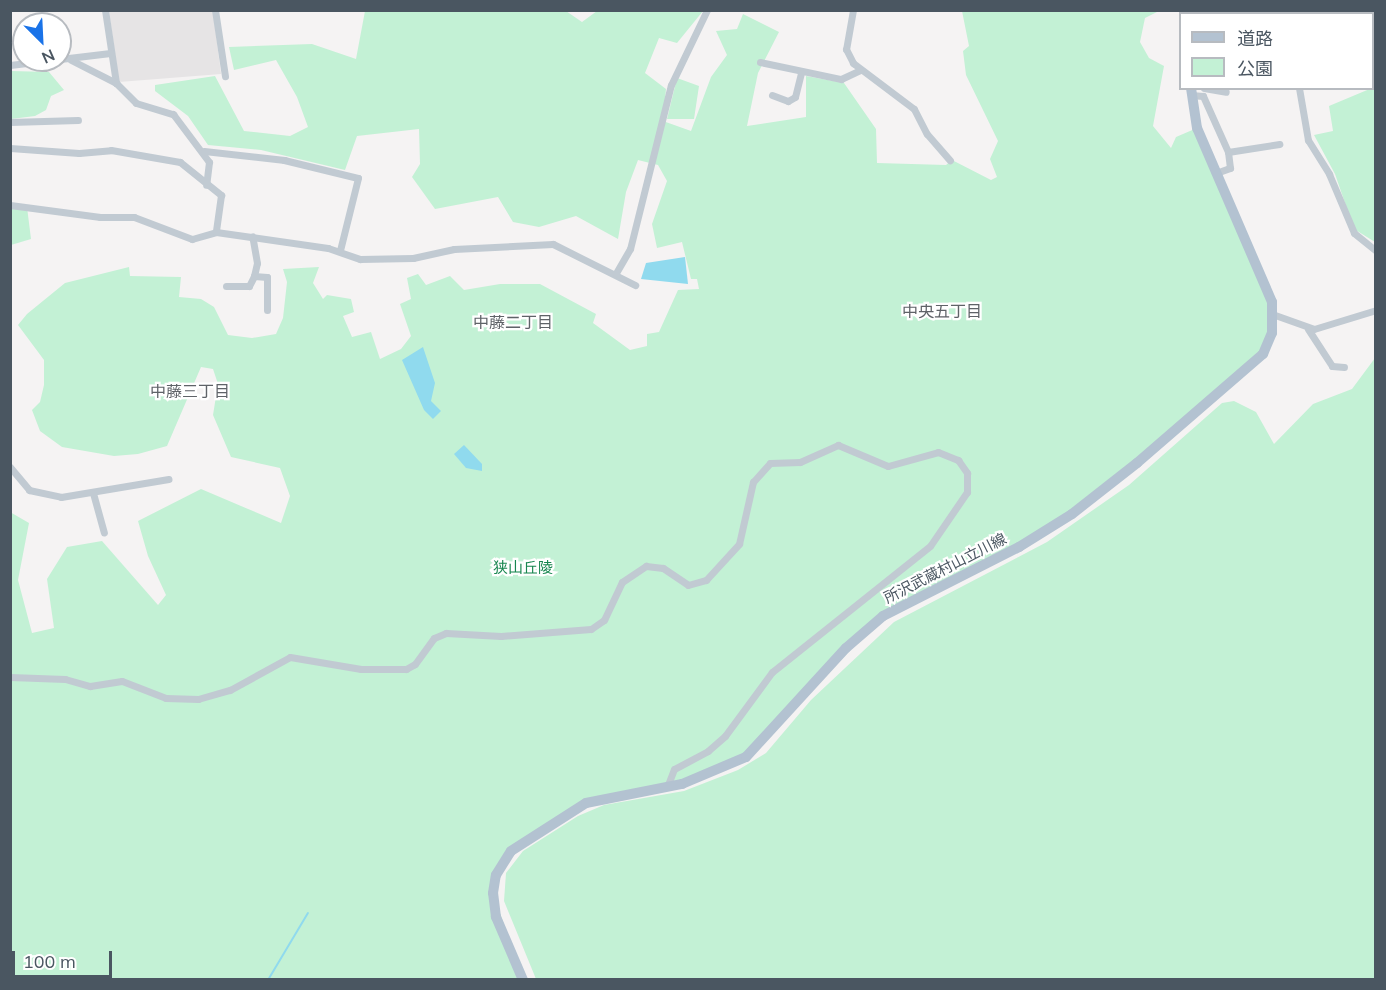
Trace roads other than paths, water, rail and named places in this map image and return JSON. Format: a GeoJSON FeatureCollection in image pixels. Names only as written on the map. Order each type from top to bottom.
{"type":"FeatureCollection","features":[{"type":"Feature","properties":{"kind":"main road"},"geometry":{"type":"LineString","coordinates":[[1191,92],[1197,128],[1263,279],[1275,315]]}},
{"type":"Feature","properties":{"kind":"main road","name":"所沢武蔵村山立川線"},"geometry":{"type":"LineString","coordinates":[[523,980],[494,906],[496,875],[502,862],[526,839],[586,803],[667,787],[728,766],[759,746],[846,648],[883,616],[1019,547],[1072,514],[1137,463],[1263,354],[1275,315]]}},
{"type":"Feature","properties":{"kind":"street"},"geometry":{"type":"LineString","coordinates":[[105,10],[116,83]]}},
{"type":"Feature","properties":{"kind":"street"},"geometry":{"type":"LineString","coordinates":[[215,10],[225,76]]}},
{"type":"Feature","properties":{"kind":"street"},"geometry":{"type":"LineString","coordinates":[[616,273],[630,249],[671,85],[706,10]]}},
{"type":"Feature","properties":{"kind":"street"},"geometry":{"type":"LineString","coordinates":[[853,10],[846,49],[860,70],[914,109],[927,134],[950,160]]}},
{"type":"Feature","properties":{"kind":"street"},"geometry":{"type":"LineString","coordinates":[[72,60],[110,53]]}},
{"type":"Feature","properties":{"kind":"street"},"geometry":{"type":"LineString","coordinates":[[72,61],[116,83],[136,103],[173,114],[204,151],[210,166],[206,185]]}},
{"type":"Feature","properties":{"kind":"street"},"geometry":{"type":"LineString","coordinates":[[760,62],[801,74],[842,79],[860,70]]}},
{"type":"Feature","properties":{"kind":"street"},"geometry":{"type":"LineString","coordinates":[[772,95],[788,101],[795,97],[801,74]]}},
{"type":"Feature","properties":{"kind":"street"},"geometry":{"type":"LineString","coordinates":[[1215,90],[1226,92]]}},
{"type":"Feature","properties":{"kind":"street"},"geometry":{"type":"LineString","coordinates":[[1299,90],[1308,140],[1329,174],[1354,232],[1376,251]]}},
{"type":"Feature","properties":{"kind":"street"},"geometry":{"type":"LineString","coordinates":[[1191,92],[1203,96],[1228,152],[1230,168],[1216,174]]}},
{"type":"Feature","properties":{"kind":"street"},"geometry":{"type":"LineString","coordinates":[[10,122],[78,120]]}},
{"type":"Feature","properties":{"kind":"street"},"geometry":{"type":"LineString","coordinates":[[1228,152],[1279,144]]}},
{"type":"Feature","properties":{"kind":"street"},"geometry":{"type":"LineString","coordinates":[[10,148],[79,153],[111,150],[180,162],[221,195],[216,232]]}},
{"type":"Feature","properties":{"kind":"street"},"geometry":{"type":"LineString","coordinates":[[204,151],[274,158],[358,178],[340,250]]}},
{"type":"Feature","properties":{"kind":"street"},"geometry":{"type":"LineString","coordinates":[[10,205],[108,217],[134,216],[192,239],[216,232],[252,236],[340,250],[360,259],[389,259],[444,249],[553,244],[616,273],[634,285]]}},
{"type":"Feature","properties":{"kind":"street"},"geometry":{"type":"LineString","coordinates":[[226,286],[249,286],[257,263],[252,236]]}},
{"type":"Feature","properties":{"kind":"street"},"geometry":{"type":"LineString","coordinates":[[254,276],[267,277],[267,310]]}},
{"type":"Feature","properties":{"kind":"street"},"geometry":{"type":"LineString","coordinates":[[1308,329],[1376,310]]}},
{"type":"Feature","properties":{"kind":"street"},"geometry":{"type":"LineString","coordinates":[[1275,315],[1308,329],[1332,366],[1344,367]]}},
{"type":"Feature","properties":{"kind":"street"},"geometry":{"type":"LineString","coordinates":[[10,677],[65,678],[90,686],[122,681],[166,698],[198,699],[230,690],[290,657],[361,669],[406,669],[415,664],[434,638],[446,633],[501,636],[591,629],[604,620],[622,582],[646,566],[663,568],[688,585],[706,580],[740,544],[753,482],[760,470],[770,463],[807,460],[838,445],[888,466],[938,452],[958,459],[968,473],[967,492],[930,546],[772,672],[725,736],[708,751],[674,769],[667,787]]}},
{"type":"Feature","properties":{"kind":"street"},"geometry":{"type":"LineString","coordinates":[[10,467],[29,490],[46,496],[93,493],[168,479]]}},
{"type":"Feature","properties":{"kind":"street"},"geometry":{"type":"LineString","coordinates":[[93,493],[104,533]]}},
{"type":"Feature","properties":{"kind":"water"},"geometry":{"type":"Polygon","coordinates":[[[685,257],[688,284],[641,279],[646,263],[685,257]]]}},
{"type":"Feature","properties":{"kind":"water"},"geometry":{"type":"Polygon","coordinates":[[[423,347],[435,383],[431,401],[441,411],[433,419],[424,410],[402,360],[423,347]]]}},
{"type":"Feature","properties":{"kind":"water"},"geometry":{"type":"Polygon","coordinates":[[[464,445],[482,464],[482,471],[466,468],[454,454],[464,445]]]}},
{"type":"Feature","properties":{"kind":"waterway"},"geometry":{"type":"LineString","coordinates":[[268,980],[308,913]]}},
{"type":"Feature","properties":{"kind":"district","name":"中央五丁目"},"geometry":{"type":"Point","coordinates":[942,311]}},
{"type":"Feature","properties":{"kind":"district","name":"中藤二丁目"},"geometry":{"type":"Point","coordinates":[513,322]}},
{"type":"Feature","properties":{"kind":"district","name":"中藤三丁目"},"geometry":{"type":"Point","coordinates":[190,391]}},
{"type":"Feature","properties":{"kind":"park label","name":"狭山丘陵"},"geometry":{"type":"Point","coordinates":[523,568]}}]}
